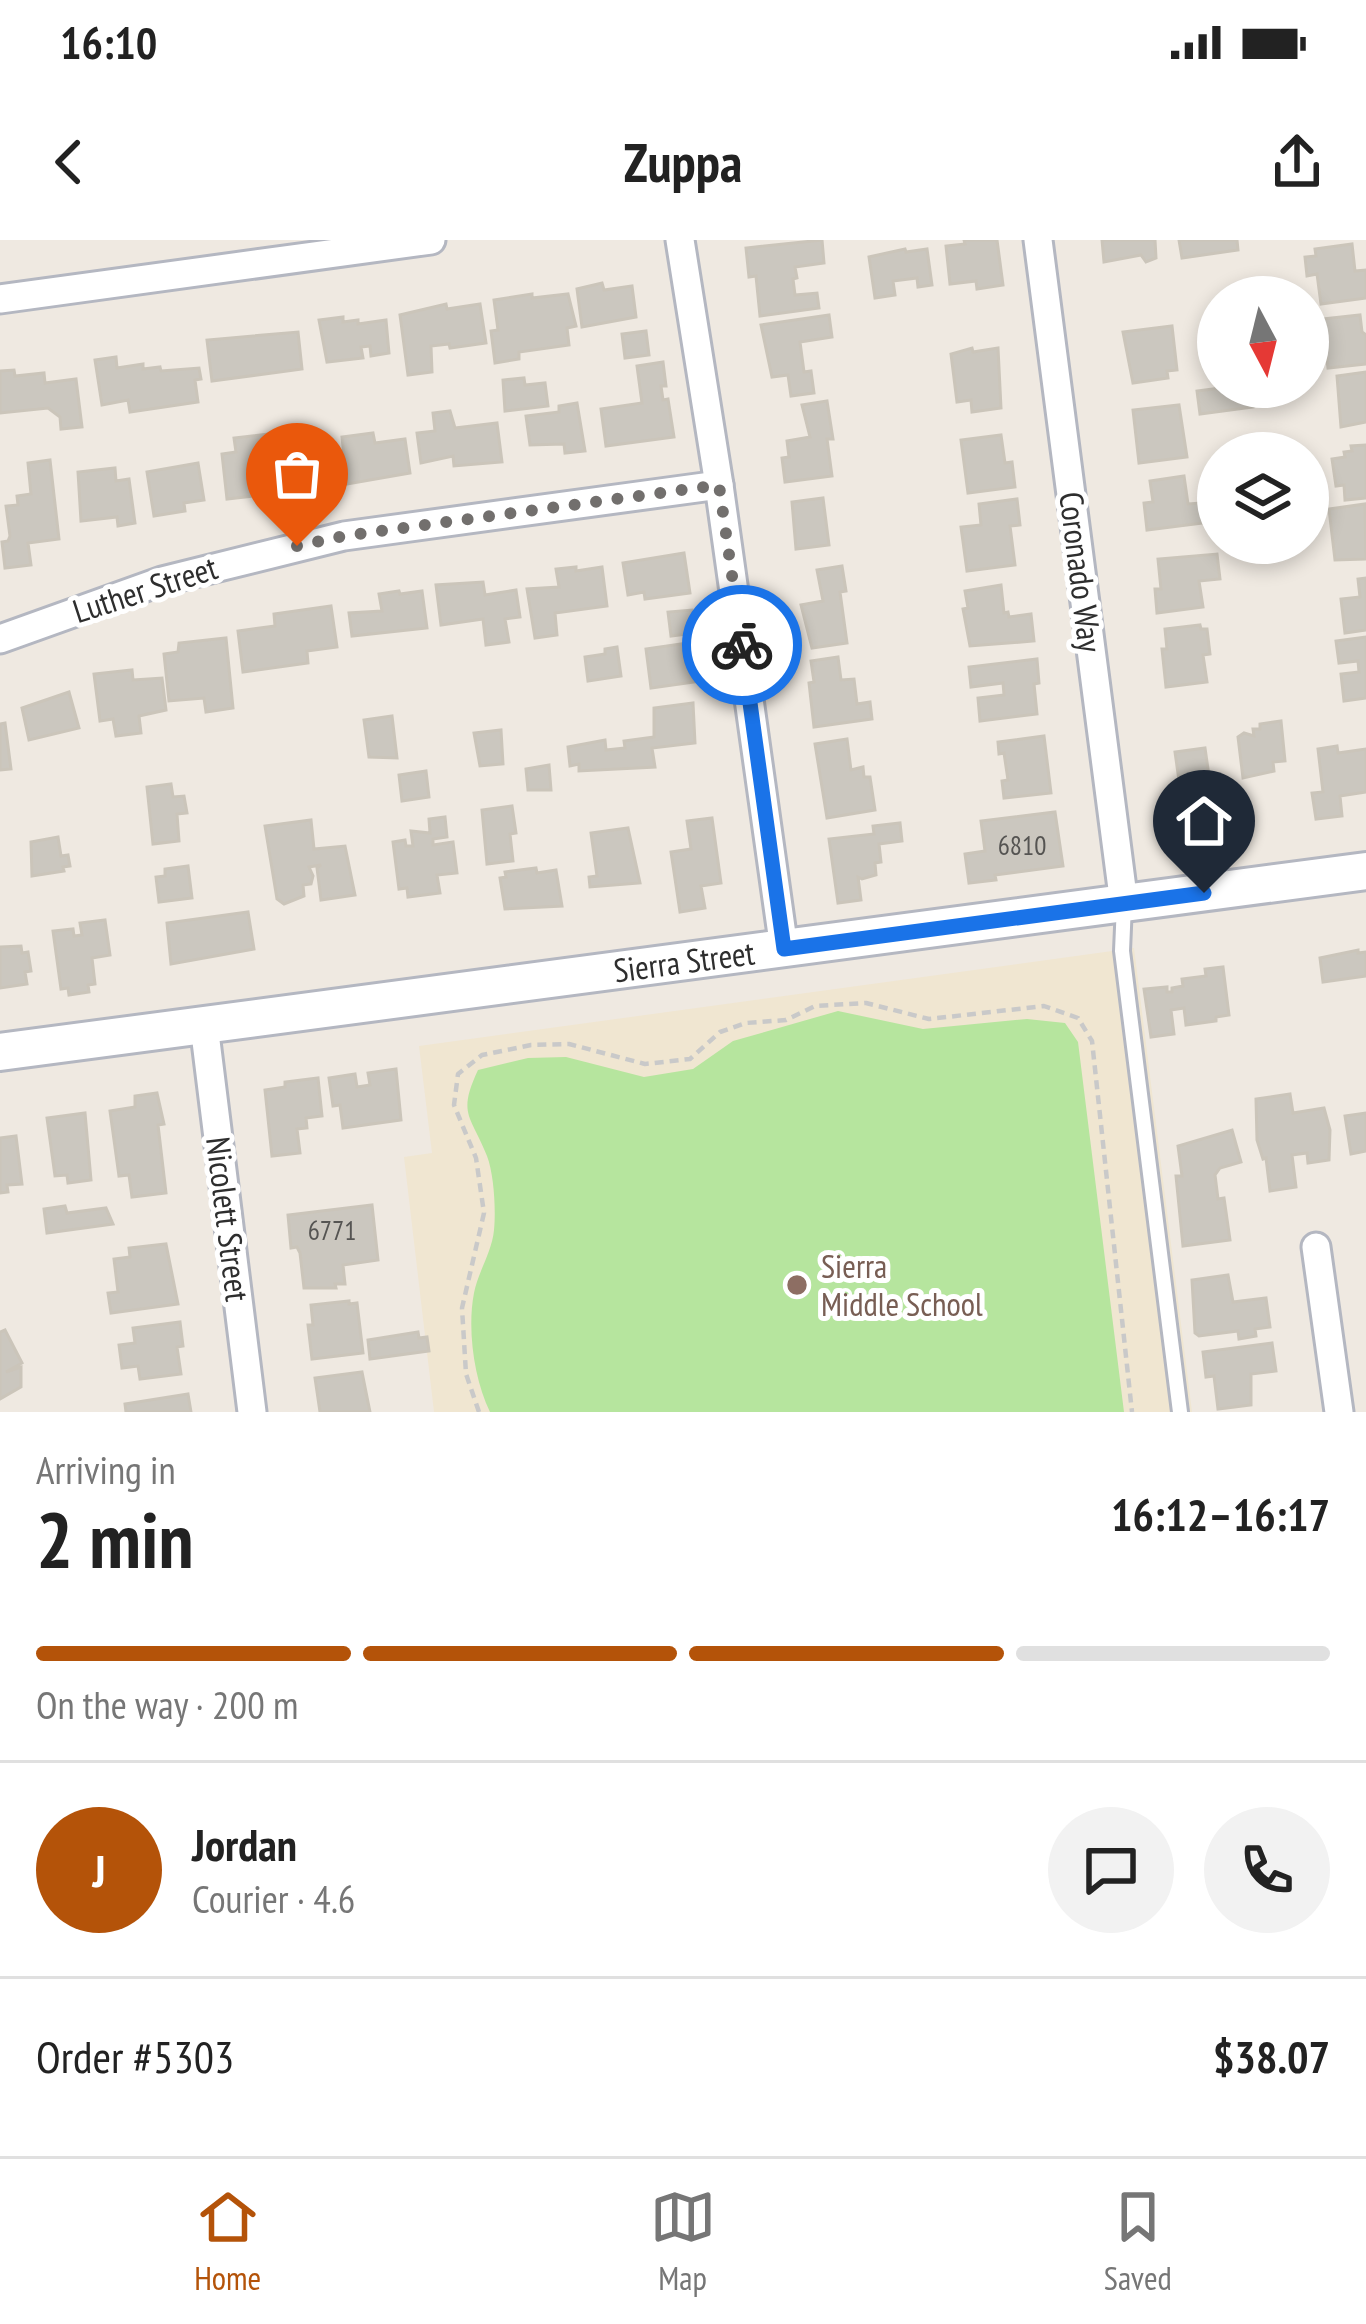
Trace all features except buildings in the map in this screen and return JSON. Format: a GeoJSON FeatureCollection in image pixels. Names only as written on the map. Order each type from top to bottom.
{"type":"FeatureCollection","features":[{"type":"Feature","properties":{"kind":"street"},"geometry":{"type":"LineString","coordinates":[[0,299],[431,240]]}},
{"type":"Feature","properties":{"kind":"street"},"geometry":{"type":"LineString","coordinates":[[680,240],[784,949]]}},
{"type":"Feature","properties":{"kind":"street","name":"Coronado Way"},"geometry":{"type":"LineString","coordinates":[[1038,240],[1124,904]]}},
{"type":"Feature","properties":{"kind":"street","name":"Luther Street"},"geometry":{"type":"LineString","coordinates":[[0,639],[162,581],[344,536],[719,485]]}},
{"type":"Feature","properties":{"kind":"street","name":"Sierra Street"},"geometry":{"type":"LineString","coordinates":[[0,1052],[1366,872]]}},
{"type":"Feature","properties":{"kind":"street","name":"Nicolett Street"},"geometry":{"type":"LineString","coordinates":[[204,1025],[252,1412]]}},
{"type":"Feature","properties":{"kind":"street"},"geometry":{"type":"LineString","coordinates":[[1316,1247],[1339,1412]]}},
{"type":"Feature","properties":{"kind":"lane"},"geometry":{"type":"LineString","coordinates":[[1124,904],[1122,951],[1180,1412]]}},
{"type":"Feature","properties":{"kind":"path"},"geometry":{"type":"LineString","coordinates":[[479,1412],[466,1374],[462,1308],[484,1213],[476,1158],[454,1105],[458,1074],[482,1055],[531,1045],[569,1044],[645,1064],[690,1060],[720,1032],[746,1023],[786,1020],[815,1006],[866,1004],[928,1019],[1044,1006],[1078,1018],[1092,1040],[1132,1412]]}},
{"type":"Feature","properties":{"kind":"shaded area","name":"Sierra Middle School"},"geometry":{"type":"Polygon","coordinates":[[[1134,948],[1192,1412],[434,1412],[404,1157],[432,1153],[419,1046],[1134,948]]]}},
{"type":"Feature","properties":{"kind":"green space","name":"Sierra Middle School"},"geometry":{"type":"Polygon","coordinates":[[[838,1011],[923,1029],[1027,1019],[1065,1023],[1078,1042],[1124,1412],[490,1412],[472,1338],[474,1293],[495,1222],[489,1164],[467,1106],[478,1070],[528,1058],[566,1057],[644,1077],[693,1069],[733,1041],[838,1011]]]}},
{"type":"Feature","properties":{"kind":"way so far"},"geometry":{"type":"LineString","coordinates":[[297,546],[719,485],[742,645]]}},
{"type":"Feature","properties":{"kind":"place","name":"Sierra Middle School"},"geometry":{"type":"Point","coordinates":[797,1285]}},
{"type":"Feature","properties":{"kind":"route"},"geometry":{"type":"LineString","coordinates":[[742,645],[784,949],[1204,893]]}}]}
